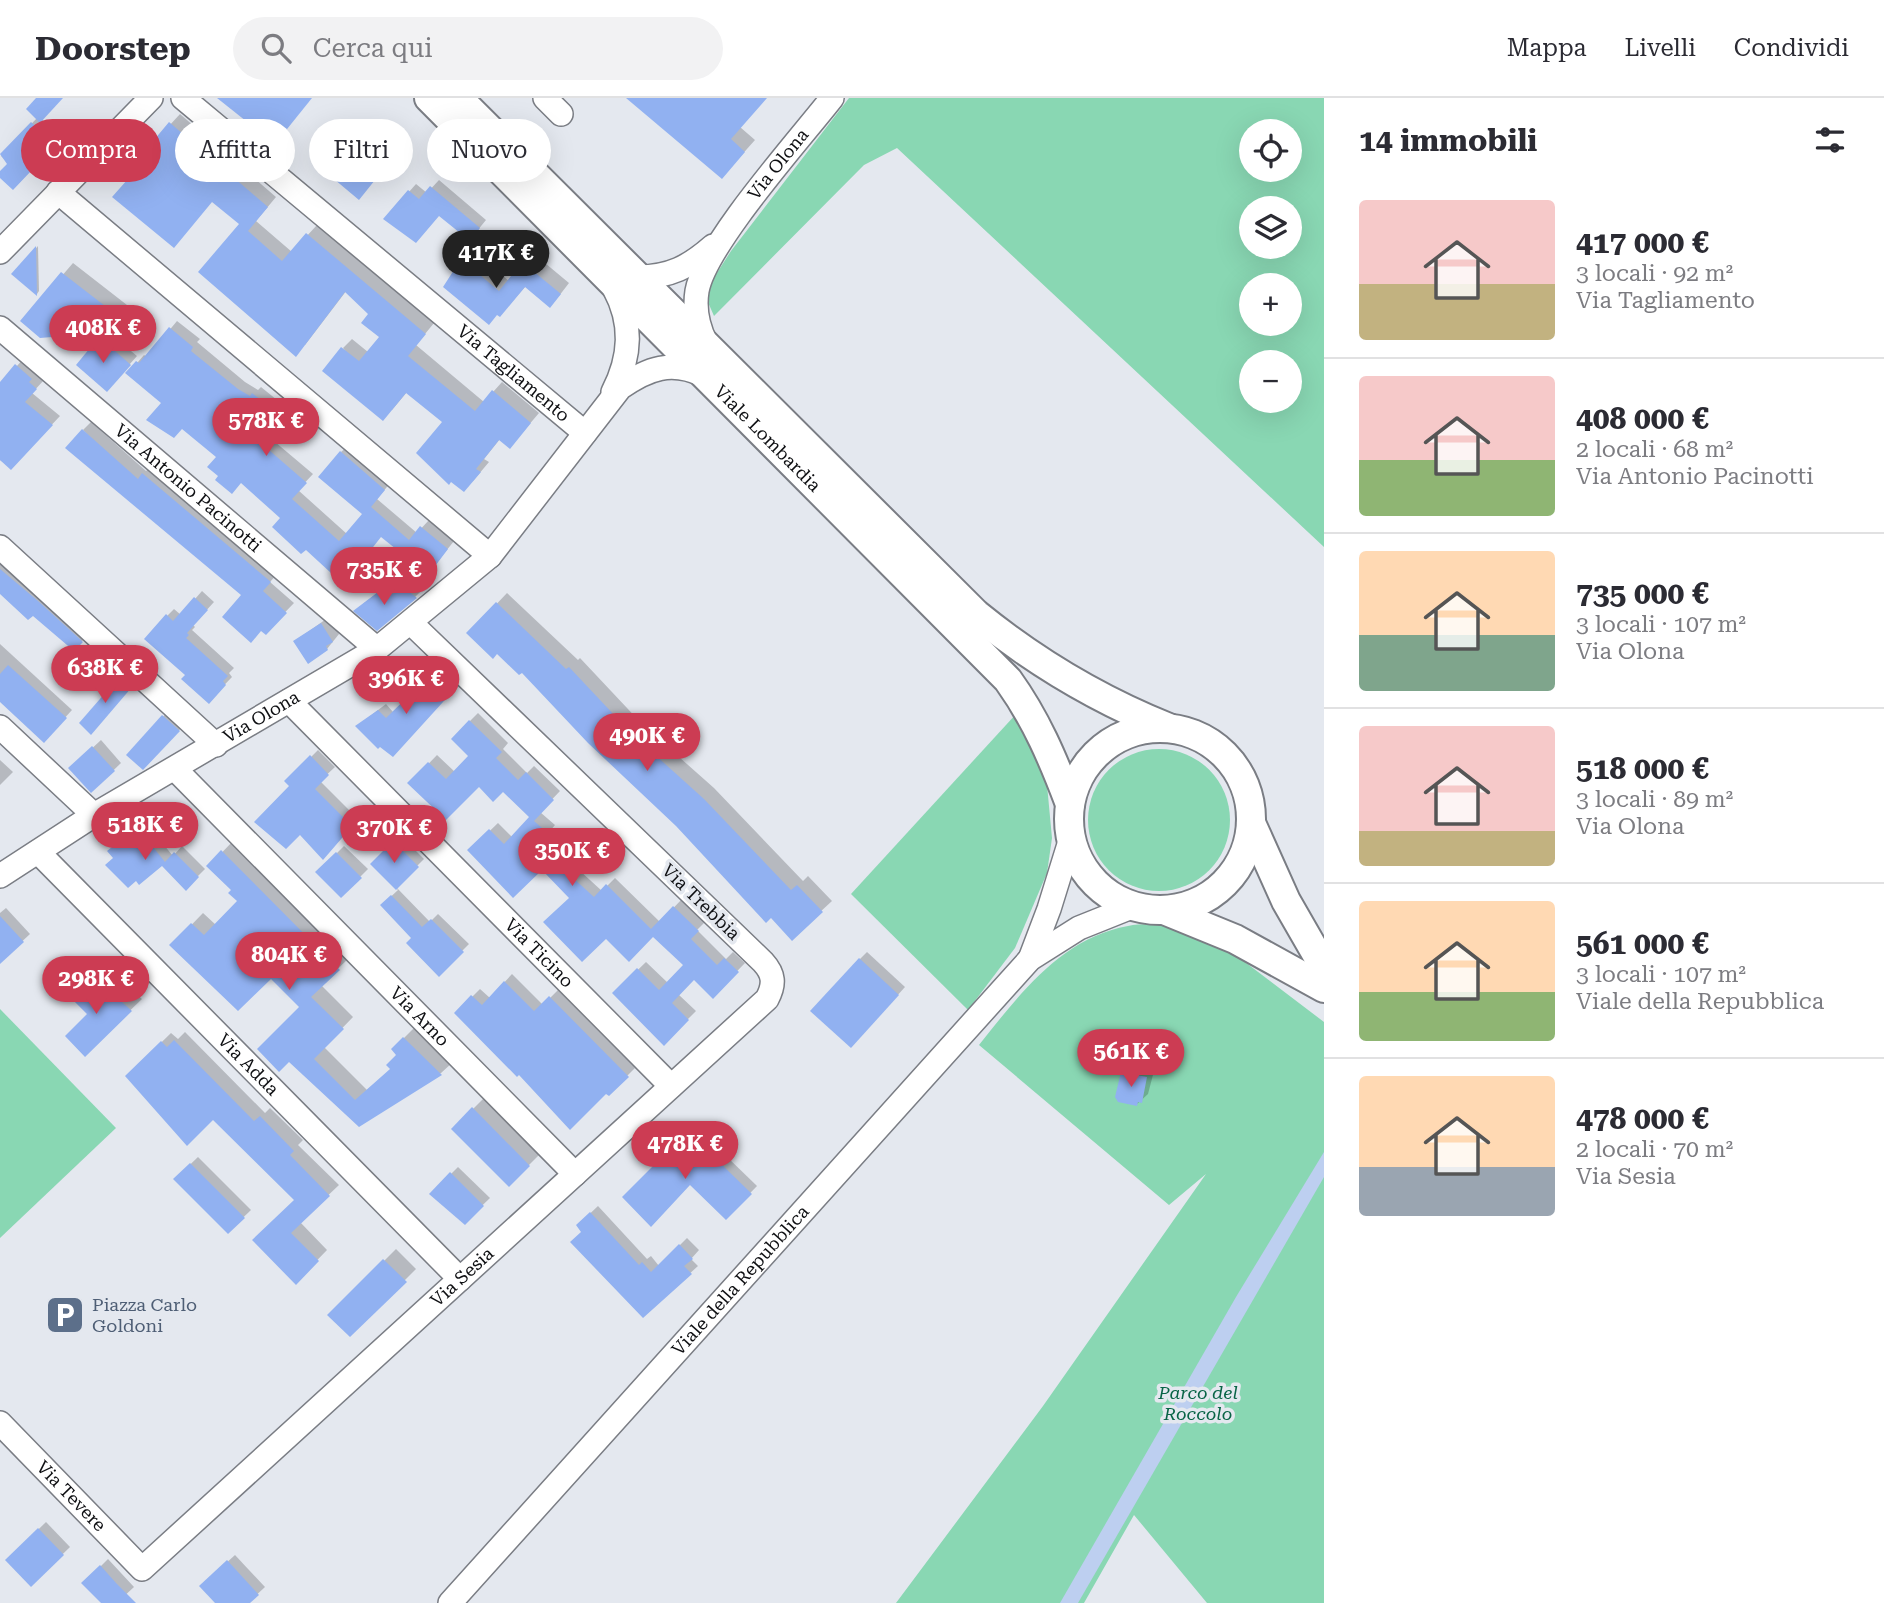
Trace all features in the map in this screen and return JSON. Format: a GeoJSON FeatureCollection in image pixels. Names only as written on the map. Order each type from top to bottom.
{"type":"FeatureCollection","features":[{"type":"Feature","properties":{"kind":"main road","name":"Viale Lombardia"},"geometry":{"type":"LineString","coordinates":[[429,98],[1008,680],[1030,710],[1049,748],[1070,804]]}},
{"type":"Feature","properties":{"kind":"main road","name":"Viale Lombardia"},"geometry":{"type":"LineString","coordinates":[[458,98],[976,614],[1074,683],[1123,709],[1169,728]]}},
{"type":"Feature","properties":{"kind":"main road"},"geometry":{"type":"LineString","coordinates":[[1324,967],[1286,901],[1251,823],[1246,788],[1228,758],[1201,738],[1169,728],[1146,729],[1124,735],[1088,762],[1076,782],[1070,804],[1071,838],[1079,861],[1093,881],[1112,896],[1134,906],[1164,910],[1235,939],[1324,988]]}},
{"type":"Feature","properties":{"kind":"main road"},"geometry":{"type":"LineString","coordinates":[[1164,910],[1197,902],[1225,883],[1244,856],[1251,823]]}},
{"type":"Feature","properties":{"kind":"street"},"geometry":{"type":"LineString","coordinates":[[5,237],[58,192],[151,98]]}},
{"type":"Feature","properties":{"kind":"street","name":"Via Tagliamento"},"geometry":{"type":"LineString","coordinates":[[183,98],[585,433]]}},
{"type":"Feature","properties":{"kind":"street","name":"Via Olona"},"geometry":{"type":"LineString","coordinates":[[709,349],[696,317],[697,289],[726,234],[832,98]]}},
{"type":"Feature","properties":{"kind":"street"},"geometry":{"type":"LineString","coordinates":[[58,192],[490,556]]}},
{"type":"Feature","properties":{"kind":"street","name":"Via Olona"},"geometry":{"type":"LineString","coordinates":[[638,277],[658,277],[681,270],[726,234]]}},
{"type":"Feature","properties":{"kind":"street","name":"Via Olona"},"geometry":{"type":"LineString","coordinates":[[0,876],[94,816],[377,649],[411,624],[490,556],[608,401],[625,366],[628,334],[621,301],[609,279]]}},
{"type":"Feature","properties":{"kind":"street","name":"Via Antonio Pacinotti"},"geometry":{"type":"LineString","coordinates":[[0,328],[377,649]]}},
{"type":"Feature","properties":{"kind":"street","name":"Via Olona"},"geometry":{"type":"LineString","coordinates":[[608,401],[635,378],[665,366],[678,366],[708,377]]}},
{"type":"Feature","properties":{"kind":"street"},"geometry":{"type":"LineString","coordinates":[[0,547],[216,745]]}},
{"type":"Feature","properties":{"kind":"street","name":"Via Trebbia"},"geometry":{"type":"LineString","coordinates":[[411,624],[763,962],[774,980]]}},
{"type":"Feature","properties":{"kind":"street","name":"Via Ticino"},"geometry":{"type":"LineString","coordinates":[[289,701],[671,1086]]}},
{"type":"Feature","properties":{"kind":"street"},"geometry":{"type":"LineString","coordinates":[[0,727],[94,816]]}},
{"type":"Feature","properties":{"kind":"street","name":"Via Arno"},"geometry":{"type":"LineString","coordinates":[[175,769],[575,1174]]}},
{"type":"Feature","properties":{"kind":"street"},"geometry":{"type":"LineString","coordinates":[[1030,958],[1049,909],[1071,838]]}},
{"type":"Feature","properties":{"kind":"street","name":"Via Adda"},"geometry":{"type":"LineString","coordinates":[[38,852],[460,1279]]}},
{"type":"Feature","properties":{"kind":"street"},"geometry":{"type":"LineString","coordinates":[[1030,958],[1079,928],[1134,906]]}},
{"type":"Feature","properties":{"kind":"street","name":"Viale della Repubblica"},"geometry":{"type":"LineString","coordinates":[[450,1603],[1030,958]]}},
{"type":"Feature","properties":{"kind":"street","name":"Via Sesia"},"geometry":{"type":"LineString","coordinates":[[142,1569],[767,999],[774,980]]}},
{"type":"Feature","properties":{"kind":"street","name":"Via Tevere"},"geometry":{"type":"LineString","coordinates":[[0,1423],[142,1569]]}},
{"type":"Feature","properties":{"kind":"green space"},"geometry":{"type":"Polygon","coordinates":[[[849,98],[1324,98],[1324,547],[897,148],[864,165],[714,316],[704,293],[731,251],[849,98]]]}},
{"type":"Feature","properties":{"kind":"green space"},"geometry":{"type":"Polygon","coordinates":[[[1017,713],[1047,785],[1052,838],[1047,873],[1015,948],[968,1010],[851,894],[1017,713]]]}},
{"type":"Feature","properties":{"kind":"green space"},"geometry":{"type":"Polygon","coordinates":[[[1159,749],[1186,754],[1209,770],[1225,793],[1230,820],[1225,847],[1209,870],[1186,886],[1159,891],[1132,886],[1109,870],[1093,847],[1088,820],[1093,793],[1109,770],[1132,754],[1159,749]]]}},
{"type":"Feature","properties":{"kind":"green space","name":"Parco del Roccolo"},"geometry":{"type":"Polygon","coordinates":[[[1177,925],[1229,950],[1324,1022],[1324,1603],[1207,1603],[1134,1515],[1084,1603],[896,1603],[1043,1406],[1206,1174],[1169,1205],[979,1045],[1043,971],[1082,943],[1128,926],[1177,925]]]}},
{"type":"Feature","properties":{"kind":"green space"},"geometry":{"type":"Polygon","coordinates":[[[0,1009],[116,1128],[0,1238],[0,1009]]]}},
{"type":"Feature","properties":{"kind":"water"},"geometry":{"type":"Polygon","coordinates":[[[1324,1152],[1324,1177],[1078,1603],[1060,1603],[1236,1297],[1324,1152]]]}},
{"type":"Feature","properties":{"kind":"building"},"geometry":{"type":"Polygon","coordinates":[[[36,98],[63,98],[44,119],[36,119],[26,109],[36,98]]]}},
{"type":"Feature","properties":{"kind":"building"},"geometry":{"type":"Polygon","coordinates":[[[217,98],[312,98],[295,119],[243,119],[217,98]]]}},
{"type":"Feature","properties":{"kind":"building"},"geometry":{"type":"Polygon","coordinates":[[[626,98],[767,98],[731,139],[745,152],[722,179],[626,98]]]}},
{"type":"Feature","properties":{"kind":"building"},"geometry":{"type":"Polygon","coordinates":[[[169,122],[175,127],[175,182],[239,182],[268,207],[248,231],[282,261],[306,233],[426,334],[408,356],[475,411],[492,390],[531,423],[510,449],[499,440],[476,469],[481,472],[464,492],[451,482],[449,485],[416,453],[442,422],[406,393],[383,421],[322,371],[341,347],[359,361],[379,337],[361,323],[368,314],[345,292],[296,357],[198,272],[239,224],[212,202],[174,248],[112,197],[125,182],[161,182],[161,132],[169,122]]]}},
{"type":"Feature","properties":{"kind":"building"},"geometry":{"type":"Polygon","coordinates":[[[21,132],[21,182],[13,190],[0,178],[0,171],[7,164],[0,154],[21,132]]]}},
{"type":"Feature","properties":{"kind":"building"},"geometry":{"type":"Polygon","coordinates":[[[338,182],[373,182],[359,200],[338,182]]]}},
{"type":"Feature","properties":{"kind":"building"},"geometry":{"type":"Polygon","coordinates":[[[430,186],[480,228],[470,241],[439,216],[416,243],[383,219],[408,190],[419,199],[430,186]]]}},
{"type":"Feature","properties":{"kind":"building"},"geometry":{"type":"Polygon","coordinates":[[[36,246],[37,296],[11,274],[36,246]]]}},
{"type":"Feature","properties":{"kind":"building"},"geometry":{"type":"Polygon","coordinates":[[[461,259],[499,291],[522,262],[561,294],[550,308],[525,287],[500,317],[497,315],[489,325],[443,287],[461,259]]]}},
{"type":"Feature","properties":{"kind":"building"},"geometry":{"type":"Polygon","coordinates":[[[61,272],[127,323],[115,337],[74,307],[52,337],[40,338],[20,321],[61,272]]]}},
{"type":"Feature","properties":{"kind":"building"},"geometry":{"type":"Polygon","coordinates":[[[169,327],[193,347],[191,351],[238,389],[250,396],[252,393],[271,408],[263,418],[276,428],[262,444],[307,483],[292,499],[339,541],[362,514],[318,477],[340,451],[385,490],[371,507],[409,540],[420,526],[448,549],[423,582],[406,567],[411,561],[381,537],[366,556],[356,547],[331,573],[306,550],[301,554],[272,527],[280,518],[241,483],[232,494],[215,480],[218,476],[207,467],[216,457],[182,429],[174,438],[146,420],[161,403],[125,373],[136,361],[139,363],[169,327]]]}},
{"type":"Feature","properties":{"kind":"building"},"geometry":{"type":"Polygon","coordinates":[[[99,337],[131,365],[107,392],[76,365],[99,337]]]}},
{"type":"Feature","properties":{"kind":"building"},"geometry":{"type":"Polygon","coordinates":[[[15,364],[32,379],[29,382],[37,389],[25,402],[53,425],[11,470],[0,460],[0,382],[15,364]]]}},
{"type":"Feature","properties":{"kind":"building"},"geometry":{"type":"Polygon","coordinates":[[[82,429],[138,479],[142,473],[271,582],[263,591],[287,613],[266,635],[261,631],[251,643],[222,617],[241,595],[65,448],[82,429]]]}},
{"type":"Feature","properties":{"kind":"building"},"geometry":{"type":"Polygon","coordinates":[[[0,569],[83,642],[74,651],[33,616],[28,620],[0,594],[0,569]]]}},
{"type":"Feature","properties":{"kind":"building"},"geometry":{"type":"Polygon","coordinates":[[[402,586],[417,598],[377,631],[353,611],[382,589],[393,594],[402,586]]]}},
{"type":"Feature","properties":{"kind":"building"},"geometry":{"type":"Polygon","coordinates":[[[194,597],[208,610],[187,633],[189,635],[186,638],[228,676],[223,681],[226,685],[209,704],[181,679],[185,675],[144,639],[166,614],[173,621],[194,597]]]}},
{"type":"Feature","properties":{"kind":"building"},"geometry":{"type":"Polygon","coordinates":[[[496,602],[566,669],[569,667],[633,735],[704,799],[791,890],[797,885],[823,912],[792,941],[771,918],[766,923],[676,826],[588,743],[522,673],[519,675],[497,654],[493,659],[466,633],[496,602]]]}},
{"type":"Feature","properties":{"kind":"building"},"geometry":{"type":"Polygon","coordinates":[[[321,623],[333,642],[326,646],[328,650],[308,664],[293,641],[321,623]]]}},
{"type":"Feature","properties":{"kind":"building"},"geometry":{"type":"Polygon","coordinates":[[[8,665],[67,718],[44,743],[0,702],[0,674],[8,665]]]}},
{"type":"Feature","properties":{"kind":"building"},"geometry":{"type":"Polygon","coordinates":[[[435,670],[453,691],[393,757],[380,747],[378,749],[355,726],[378,710],[386,718],[435,670]]]}},
{"type":"Feature","properties":{"kind":"building"},"geometry":{"type":"Polygon","coordinates":[[[120,676],[132,687],[91,735],[79,723],[120,676]]]}},
{"type":"Feature","properties":{"kind":"building"},"geometry":{"type":"Polygon","coordinates":[[[162,715],[180,731],[143,770],[126,755],[162,715]]]}},
{"type":"Feature","properties":{"kind":"building"},"geometry":{"type":"Polygon","coordinates":[[[469,720],[502,752],[496,758],[518,780],[526,772],[554,800],[534,821],[549,834],[538,846],[594,897],[606,884],[651,929],[673,906],[699,931],[691,939],[717,965],[724,958],[739,972],[713,999],[694,980],[672,1003],[689,1020],[664,1046],[612,993],[637,968],[659,990],[683,965],[653,937],[629,962],[606,939],[582,962],[543,922],[569,898],[542,870],[513,898],[467,850],[489,829],[504,844],[529,817],[503,792],[493,802],[479,787],[446,820],[407,783],[428,762],[446,779],[468,756],[451,739],[469,720]]]}},
{"type":"Feature","properties":{"kind":"building"},"geometry":{"type":"Polygon","coordinates":[[[92,746],[115,771],[91,793],[68,768],[92,746]]]}},
{"type":"Feature","properties":{"kind":"building"},"geometry":{"type":"Polygon","coordinates":[[[310,755],[329,775],[315,789],[350,824],[346,828],[348,831],[323,860],[300,835],[286,849],[254,822],[289,786],[284,781],[310,755]]]}},
{"type":"Feature","properties":{"kind":"building"},"geometry":{"type":"Polygon","coordinates":[[[137,827],[165,862],[174,852],[199,877],[186,891],[162,866],[139,885],[136,881],[128,888],[105,865],[113,858],[107,851],[137,827]]]}},
{"type":"Feature","properties":{"kind":"building"},"geometry":{"type":"Polygon","coordinates":[[[393,841],[419,867],[396,890],[370,864],[393,841]]]}},
{"type":"Feature","properties":{"kind":"building"},"geometry":{"type":"Polygon","coordinates":[[[221,850],[340,970],[311,997],[344,1029],[314,1059],[355,1100],[390,1069],[386,1065],[396,1055],[391,1049],[403,1037],[442,1075],[359,1127],[289,1062],[279,1072],[257,1049],[299,1007],[271,979],[238,1011],[169,945],[191,923],[204,935],[237,901],[228,893],[231,890],[206,866],[221,850]]]}},
{"type":"Feature","properties":{"kind":"building"},"geometry":{"type":"Polygon","coordinates":[[[336,852],[362,878],[341,898],[315,872],[336,852]]]}},
{"type":"Feature","properties":{"kind":"building"},"geometry":{"type":"Polygon","coordinates":[[[391,895],[422,927],[431,919],[464,952],[439,977],[406,943],[411,938],[380,905],[391,895]]]}},
{"type":"Feature","properties":{"kind":"building"},"geometry":{"type":"Polygon","coordinates":[[[0,916],[24,942],[0,964],[0,916]]]}},
{"type":"Feature","properties":{"kind":"building"},"geometry":{"type":"Polygon","coordinates":[[[859,958],[899,995],[851,1048],[810,1011],[859,958]]]}},
{"type":"Feature","properties":{"kind":"building"},"geometry":{"type":"Polygon","coordinates":[[[94,977],[132,1011],[85,1057],[65,1036],[87,1014],[72,999],[94,977]]]}},
{"type":"Feature","properties":{"kind":"building"},"geometry":{"type":"Polygon","coordinates":[[[504,981],[534,1011],[549,996],[629,1077],[609,1096],[606,1094],[570,1130],[519,1075],[517,1077],[454,1013],[471,995],[482,1005],[504,981]]]}},
{"type":"Feature","properties":{"kind":"building"},"geometry":{"type":"Polygon","coordinates":[[[174,1040],[254,1121],[260,1116],[294,1151],[290,1155],[330,1196],[291,1233],[319,1261],[296,1285],[252,1240],[294,1200],[213,1120],[187,1146],[125,1076],[161,1041],[167,1047],[174,1040]]]}},
{"type":"Feature","properties":{"kind":"building"},"geometry":{"type":"Polygon","coordinates":[[[1121,1072],[1147,1077],[1142,1103],[1138,1102],[1137,1106],[1118,1102],[1115,1097],[1121,1072]]]}},
{"type":"Feature","properties":{"kind":"building"},"geometry":{"type":"Polygon","coordinates":[[[472,1107],[530,1166],[509,1187],[451,1129],[472,1107]]]}},
{"type":"Feature","properties":{"kind":"building"},"geometry":{"type":"Polygon","coordinates":[[[683,1127],[752,1194],[726,1220],[690,1185],[651,1227],[622,1197],[662,1157],[657,1153],[683,1127]]]}},
{"type":"Feature","properties":{"kind":"building"},"geometry":{"type":"Polygon","coordinates":[[[190,1163],[245,1218],[228,1234],[173,1179],[190,1163]]]}},
{"type":"Feature","properties":{"kind":"building"},"geometry":{"type":"Polygon","coordinates":[[[450,1172],[484,1206],[465,1225],[429,1194],[450,1172]]]}},
{"type":"Feature","properties":{"kind":"building"},"geometry":{"type":"Polygon","coordinates":[[[590,1212],[639,1265],[642,1262],[651,1272],[679,1244],[693,1259],[684,1266],[692,1274],[643,1318],[570,1242],[581,1232],[576,1225],[590,1212]]]}},
{"type":"Feature","properties":{"kind":"building"},"geometry":{"type":"Polygon","coordinates":[[[383,1259],[407,1282],[350,1337],[327,1315],[383,1259]]]}},
{"type":"Feature","properties":{"kind":"building"},"geometry":{"type":"Polygon","coordinates":[[[38,1528],[64,1555],[31,1587],[5,1560],[38,1528]]]}},
{"type":"Feature","properties":{"kind":"building"},"geometry":{"type":"Polygon","coordinates":[[[227,1560],[259,1595],[250,1603],[215,1603],[199,1586],[227,1560]]]}},
{"type":"Feature","properties":{"kind":"building"},"geometry":{"type":"Polygon","coordinates":[[[100,1565],[136,1603],[101,1603],[81,1583],[100,1565]]]}},
{"type":"Feature","properties":{"kind":"place","name":"Piazza Carlo Goldoni"},"geometry":{"type":"Point","coordinates":[65,1315]}}]}
